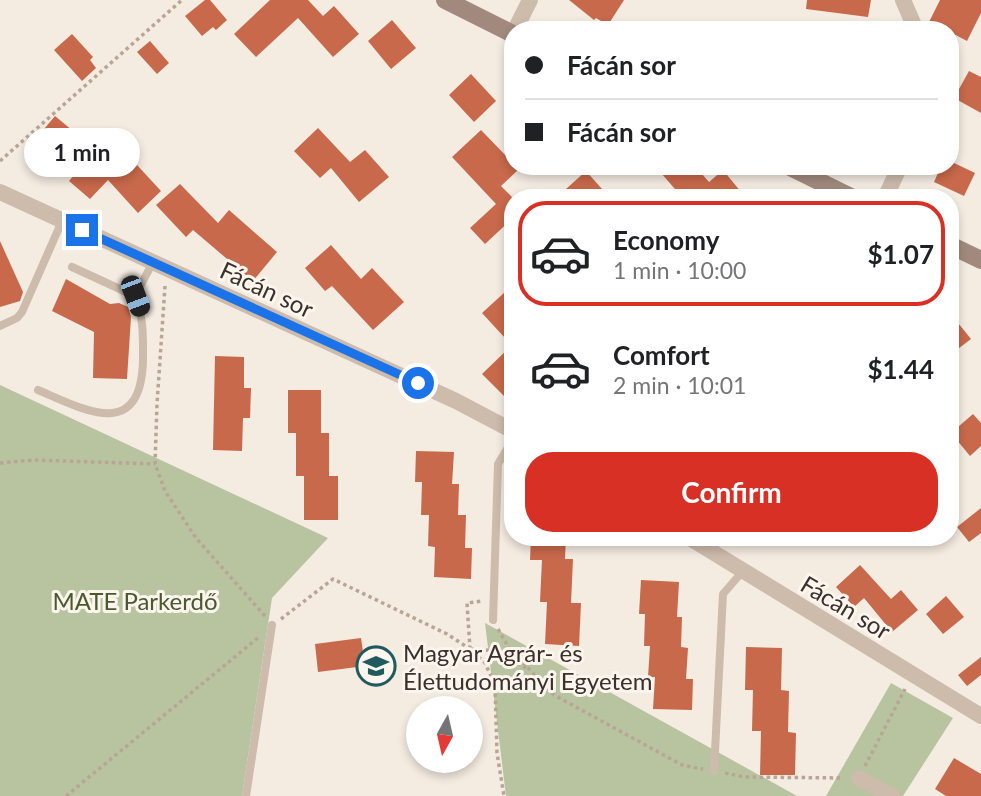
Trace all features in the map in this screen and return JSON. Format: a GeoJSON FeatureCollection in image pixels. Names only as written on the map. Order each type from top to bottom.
{"type":"FeatureCollection","features":[{"type":"Feature","properties":{"kind":"main road"},"geometry":{"type":"LineString","coordinates":[[445,0],[504,27]]}},
{"type":"Feature","properties":{"kind":"main road"},"geometry":{"type":"LineString","coordinates":[[806,175],[835,189]]}},
{"type":"Feature","properties":{"kind":"main road"},"geometry":{"type":"LineString","coordinates":[[959,249],[981,260]]}},
{"type":"Feature","properties":{"kind":"street"},"geometry":{"type":"LineString","coordinates":[[520,21],[530,0]]}},
{"type":"Feature","properties":{"kind":"street"},"geometry":{"type":"LineString","coordinates":[[903,0],[912,21]]}},
{"type":"Feature","properties":{"kind":"street","name":"Fácán sor"},"geometry":{"type":"LineString","coordinates":[[0,192],[456,401],[504,426]]}},
{"type":"Feature","properties":{"kind":"street","name":"Fácán sor"},"geometry":{"type":"LineString","coordinates":[[703,546],[981,716]]}},
{"type":"Feature","properties":{"kind":"street"},"geometry":{"type":"LineString","coordinates":[[859,778],[892,796]]}},
{"type":"Feature","properties":{"kind":"lane"},"geometry":{"type":"LineString","coordinates":[[0,326],[17,318],[22,312],[62,221]]}},
{"type":"Feature","properties":{"kind":"lane"},"geometry":{"type":"LineString","coordinates":[[135,296],[159,265]]}},
{"type":"Feature","properties":{"kind":"lane"},"geometry":{"type":"LineString","coordinates":[[38,390],[91,413],[114,412],[133,402],[139,393],[142,381],[143,320],[135,296],[72,267]]}},
{"type":"Feature","properties":{"kind":"lane"},"geometry":{"type":"LineString","coordinates":[[493,620],[498,464],[504,454]]}},
{"type":"Feature","properties":{"kind":"lane"},"geometry":{"type":"LineString","coordinates":[[714,771],[723,594],[743,571]]}},
{"type":"Feature","properties":{"kind":"lane"},"geometry":{"type":"LineString","coordinates":[[246,796],[272,625]]}},
{"type":"Feature","properties":{"kind":"path"},"geometry":{"type":"LineString","coordinates":[[0,162],[182,0]]}},
{"type":"Feature","properties":{"kind":"path"},"geometry":{"type":"LineString","coordinates":[[159,265],[155,464],[165,491],[196,538],[272,625]]}},
{"type":"Feature","properties":{"kind":"path"},"geometry":{"type":"LineString","coordinates":[[0,463],[33,460],[155,464]]}},
{"type":"Feature","properties":{"kind":"path"},"geometry":{"type":"LineString","coordinates":[[66,796],[272,625],[333,579],[447,634],[485,663],[495,685],[496,753],[504,796]]}},
{"type":"Feature","properties":{"kind":"path"},"geometry":{"type":"LineString","coordinates":[[467,603],[470,649]]}},
{"type":"Feature","properties":{"kind":"path"},"geometry":{"type":"LineString","coordinates":[[493,620],[509,648],[554,695],[682,765],[745,777],[859,778],[913,674]]}},
{"type":"Feature","properties":{"kind":"path"},"geometry":{"type":"LineString","coordinates":[[470,649],[500,651],[533,673]]}},
{"type":"Feature","properties":{"kind":"green space","name":"MATE Parkerdő"},"geometry":{"type":"Polygon","coordinates":[[[0,385],[328,538],[272,598],[242,796],[0,796],[0,385]]]}},
{"type":"Feature","properties":{"kind":"green space"},"geometry":{"type":"Polygon","coordinates":[[[485,623],[797,796],[506,796],[485,623]]]}},
{"type":"Feature","properties":{"kind":"green space"},"geometry":{"type":"Polygon","coordinates":[[[891,683],[953,718],[903,796],[826,796],[891,683]]]}},
{"type":"Feature","properties":{"kind":"building"},"geometry":{"type":"Polygon","coordinates":[[[205,0],[210,0],[227,20],[216,30],[213,27],[202,36],[185,16],[205,0]]]}},
{"type":"Feature","properties":{"kind":"building"},"geometry":{"type":"Polygon","coordinates":[[[270,0],[308,0],[323,16],[334,6],[359,34],[333,57],[298,18],[256,57],[234,34],[270,0]]]}},
{"type":"Feature","properties":{"kind":"building"},"geometry":{"type":"Polygon","coordinates":[[[569,0],[624,0],[611,21],[596,18],[594,20],[569,0]]]}},
{"type":"Feature","properties":{"kind":"building"},"geometry":{"type":"Polygon","coordinates":[[[807,0],[871,0],[868,17],[806,9],[807,0]]]}},
{"type":"Feature","properties":{"kind":"building"},"geometry":{"type":"Polygon","coordinates":[[[940,0],[981,0],[981,13],[967,41],[959,37],[959,21],[930,21],[940,0]]]}},
{"type":"Feature","properties":{"kind":"building"},"geometry":{"type":"Polygon","coordinates":[[[392,20],[416,48],[391,69],[368,41],[392,20]]]}},
{"type":"Feature","properties":{"kind":"building"},"geometry":{"type":"Polygon","coordinates":[[[72,34],[93,57],[90,60],[96,68],[82,81],[54,50],[72,34]]]}},
{"type":"Feature","properties":{"kind":"building"},"geometry":{"type":"Polygon","coordinates":[[[150,41],[169,63],[157,74],[137,52],[150,41]]]}},
{"type":"Feature","properties":{"kind":"building"},"geometry":{"type":"Polygon","coordinates":[[[969,71],[981,77],[981,113],[959,101],[959,89],[969,71]]]}},
{"type":"Feature","properties":{"kind":"building"},"geometry":{"type":"Polygon","coordinates":[[[471,74],[496,101],[474,122],[449,95],[471,74]]]}},
{"type":"Feature","properties":{"kind":"building"},"geometry":{"type":"Polygon","coordinates":[[[55,116],[126,175],[137,165],[161,191],[138,213],[108,180],[90,199],[69,181],[80,168],[39,135],[55,116]]]}},
{"type":"Feature","properties":{"kind":"building"},"geometry":{"type":"Polygon","coordinates":[[[318,128],[350,162],[365,150],[389,177],[359,202],[331,168],[320,178],[294,151],[318,128]]]}},
{"type":"Feature","properties":{"kind":"building"},"geometry":{"type":"Polygon","coordinates":[[[481,130],[504,154],[504,175],[513,175],[501,186],[504,189],[504,226],[485,244],[470,228],[496,204],[452,157],[481,130]]]}},
{"type":"Feature","properties":{"kind":"building"},"geometry":{"type":"Polygon","coordinates":[[[959,165],[975,173],[964,196],[959,194],[959,189],[949,189],[934,182],[937,175],[959,175],[959,165]]]}},
{"type":"Feature","properties":{"kind":"building"},"geometry":{"type":"Polygon","coordinates":[[[582,175],[590,175],[602,189],[566,189],[582,175]]]}},
{"type":"Feature","properties":{"kind":"building"},"geometry":{"type":"Polygon","coordinates":[[[663,175],[703,175],[709,182],[717,175],[727,175],[739,189],[675,189],[663,175]]]}},
{"type":"Feature","properties":{"kind":"building"},"geometry":{"type":"Polygon","coordinates":[[[180,184],[218,223],[229,210],[277,252],[253,281],[193,230],[186,237],[156,205],[180,184]]]}},
{"type":"Feature","properties":{"kind":"building"},"geometry":{"type":"Polygon","coordinates":[[[0,241],[23,292],[20,301],[0,307],[0,241]]]}},
{"type":"Feature","properties":{"kind":"building"},"geometry":{"type":"Polygon","coordinates":[[[331,245],[361,279],[372,268],[404,302],[373,330],[332,286],[325,291],[305,268],[331,245]]]}},
{"type":"Feature","properties":{"kind":"building"},"geometry":{"type":"Polygon","coordinates":[[[66,279],[110,304],[119,303],[128,307],[131,317],[127,379],[93,378],[94,332],[52,311],[66,279]]]}},
{"type":"Feature","properties":{"kind":"building"},"geometry":{"type":"Polygon","coordinates":[[[504,293],[504,337],[482,313],[504,293]]]}},
{"type":"Feature","properties":{"kind":"building"},"geometry":{"type":"Polygon","coordinates":[[[959,324],[971,339],[959,348],[959,324]]]}},
{"type":"Feature","properties":{"kind":"building"},"geometry":{"type":"Polygon","coordinates":[[[504,353],[504,396],[482,374],[504,353]]]}},
{"type":"Feature","properties":{"kind":"building"},"geometry":{"type":"Polygon","coordinates":[[[215,356],[244,357],[244,388],[251,388],[250,418],[243,418],[242,451],[213,450],[215,356]]]}},
{"type":"Feature","properties":{"kind":"building"},"geometry":{"type":"Polygon","coordinates":[[[288,390],[321,390],[321,433],[329,433],[329,476],[338,476],[338,520],[304,520],[304,476],[296,476],[296,433],[288,433],[288,390]]]}},
{"type":"Feature","properties":{"kind":"building"},"geometry":{"type":"Polygon","coordinates":[[[973,414],[981,423],[981,446],[970,456],[959,443],[959,426],[973,414]]]}},
{"type":"Feature","properties":{"kind":"building"},"geometry":{"type":"Polygon","coordinates":[[[416,451],[454,452],[452,484],[459,484],[458,515],[466,515],[465,548],[472,548],[471,579],[434,577],[435,547],[428,546],[429,515],[421,515],[422,482],[415,482],[416,451]]]}},
{"type":"Feature","properties":{"kind":"building"},"geometry":{"type":"Polygon","coordinates":[[[981,508],[981,533],[969,542],[959,530],[959,525],[981,508]]]}},
{"type":"Feature","properties":{"kind":"building"},"geometry":{"type":"Polygon","coordinates":[[[531,546],[566,546],[565,559],[573,559],[571,603],[581,603],[579,646],[545,644],[547,602],[540,602],[542,560],[530,560],[531,546]]]}},
{"type":"Feature","properties":{"kind":"building"},"geometry":{"type":"Polygon","coordinates":[[[860,565],[891,599],[901,590],[918,610],[892,632],[864,598],[854,607],[836,587],[860,565]]]}},
{"type":"Feature","properties":{"kind":"building"},"geometry":{"type":"Polygon","coordinates":[[[641,580],[679,582],[677,617],[682,617],[681,647],[688,648],[686,679],[693,679],[692,710],[653,709],[655,677],[648,677],[650,646],[644,646],[645,614],[639,614],[641,580]]]}},
{"type":"Feature","properties":{"kind":"building"},"geometry":{"type":"Polygon","coordinates":[[[946,596],[964,617],[943,634],[926,614],[946,596]]]}},
{"type":"Feature","properties":{"kind":"building"},"geometry":{"type":"Polygon","coordinates":[[[361,638],[365,666],[318,672],[315,644],[361,638]]]}},
{"type":"Feature","properties":{"kind":"building"},"geometry":{"type":"Polygon","coordinates":[[[746,647],[782,648],[781,690],[789,691],[788,732],[796,733],[795,775],[760,775],[761,731],[752,731],[753,690],[745,690],[746,647]]]}},
{"type":"Feature","properties":{"kind":"building"},"geometry":{"type":"Polygon","coordinates":[[[981,657],[981,675],[967,686],[958,675],[981,657]]]}},
{"type":"Feature","properties":{"kind":"building"},"geometry":{"type":"Polygon","coordinates":[[[954,758],[981,774],[981,796],[946,796],[935,789],[954,758]]]}},
{"type":"Feature","properties":{"kind":"place","name":"Magyar Agrár- és Élettudományi Egyetem"},"geometry":{"type":"Point","coordinates":[376,666]}},
{"type":"Feature","properties":{"kind":"route"},"geometry":{"type":"LineString","coordinates":[[82,230],[418,383]]}}]}
